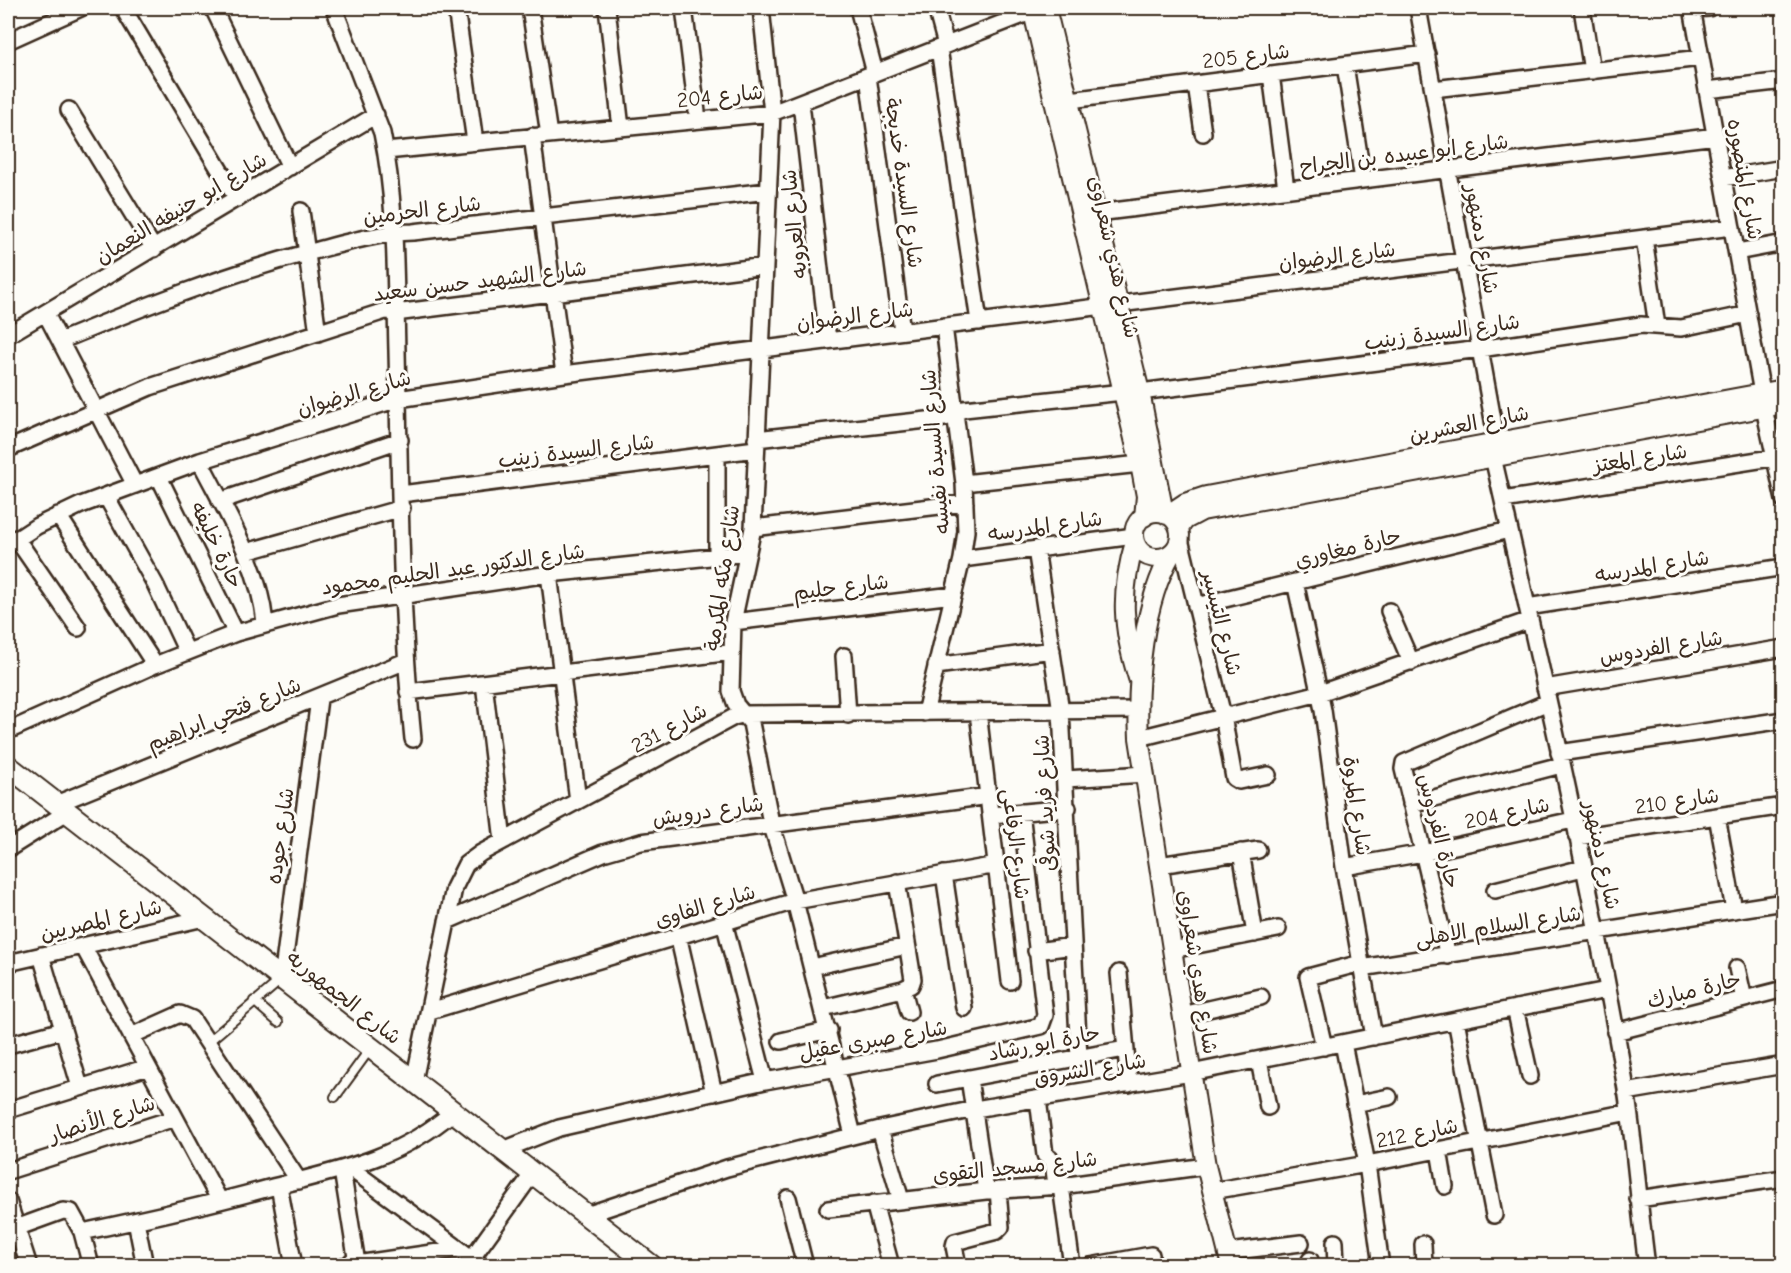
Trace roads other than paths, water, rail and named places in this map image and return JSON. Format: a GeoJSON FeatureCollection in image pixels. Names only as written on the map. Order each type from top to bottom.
{"type":"FeatureCollection","features":[{"type":"Feature","properties":{"kind":"main road","name":"شارع الجمهوريه"},"geometry":{"type":"LineString","coordinates":[[8,766],[652,1266]]}},
{"type":"Feature","properties":{"kind":"street"},"geometry":{"type":"LineString","coordinates":[[8,41],[81,8]]}},
{"type":"Feature","properties":{"kind":"street"},"geometry":{"type":"LineString","coordinates":[[123,8],[237,199]]}},
{"type":"Feature","properties":{"kind":"street"},"geometry":{"type":"LineString","coordinates":[[213,8],[290,167]]}},
{"type":"Feature","properties":{"kind":"street"},"geometry":{"type":"LineString","coordinates":[[334,8],[376,115],[386,151],[394,232],[406,661],[413,739]]}},
{"type":"Feature","properties":{"kind":"street"},"geometry":{"type":"LineString","coordinates":[[456,8],[475,142]]}},
{"type":"Feature","properties":{"kind":"street"},"geometry":{"type":"LineString","coordinates":[[530,8],[549,135]]}},
{"type":"Feature","properties":{"kind":"street"},"geometry":{"type":"LineString","coordinates":[[607,8],[621,128]]}},
{"type":"Feature","properties":{"kind":"street"},"geometry":{"type":"LineString","coordinates":[[684,8],[698,120]]}},
{"type":"Feature","properties":{"kind":"street","name":"شارع مكه المكرمة"},"geometry":{"type":"LineString","coordinates":[[761,8],[772,112],[753,528],[733,622],[731,691],[736,705],[746,714],[752,729],[771,824],[795,901],[838,1066],[853,1135]]}},
{"type":"Feature","properties":{"kind":"street","name":"شارع السيدة خديجة"},"geometry":{"type":"LineString","coordinates":[[858,8],[871,75],[903,331]]}},
{"type":"Feature","properties":{"kind":"street"},"geometry":{"type":"LineString","coordinates":[[936,8],[979,322]]}},
{"type":"Feature","properties":{"kind":"street","name":"شارع 204"},"geometry":{"type":"LineString","coordinates":[[386,151],[772,112],[801,103],[1038,8]]}},
{"type":"Feature","properties":{"kind":"street","name":"شارع هدي شعراوى"},"geometry":{"type":"LineString","coordinates":[[1038,8],[1070,100],[1097,213],[1111,305]]}},
{"type":"Feature","properties":{"kind":"street","name":"شارع هدي شعراوى"},"geometry":{"type":"LineString","coordinates":[[1038,8],[1131,392],[1172,530],[1155,590],[1140,682],[1139,738],[1206,1166],[1230,1259]]}},
{"type":"Feature","properties":{"kind":"street","name":"شارع دمنهور"},"geometry":{"type":"LineString","coordinates":[[1418,8],[1480,349],[1503,500],[1577,837],[1626,1092],[1647,1266]]}},
{"type":"Feature","properties":{"kind":"street"},"geometry":{"type":"LineString","coordinates":[[1582,8],[1592,71]]}},
{"type":"Feature","properties":{"kind":"street"},"geometry":{"type":"LineString","coordinates":[[1692,8],[1709,8]]}},
{"type":"Feature","properties":{"kind":"street","name":"شارع المنصوره"},"geometry":{"type":"LineString","coordinates":[[1692,8],[1763,400],[1779,457],[1784,500]]}},
{"type":"Feature","properties":{"kind":"street","name":"شارع 205"},"geometry":{"type":"LineString","coordinates":[[1070,100],[1427,54]]}},
{"type":"Feature","properties":{"kind":"street"},"geometry":{"type":"LineString","coordinates":[[1433,89],[1701,58]]}},
{"type":"Feature","properties":{"kind":"street"},"geometry":{"type":"LineString","coordinates":[[1345,65],[1363,180]]}},
{"type":"Feature","properties":{"kind":"street"},"geometry":{"type":"LineString","coordinates":[[1271,74],[1286,189]]}},
{"type":"Feature","properties":{"kind":"street"},"geometry":{"type":"LineString","coordinates":[[1707,90],[1784,81]]}},
{"type":"Feature","properties":{"kind":"street"},"geometry":{"type":"LineString","coordinates":[[1196,84],[1203,134]]}},
{"type":"Feature","properties":{"kind":"street","name":"شارع العروبه"},"geometry":{"type":"LineString","coordinates":[[801,103],[828,340]]}},
{"type":"Feature","properties":{"kind":"street"},"geometry":{"type":"LineString","coordinates":[[69,110],[154,249]]}},
{"type":"Feature","properties":{"kind":"street","name":"شارع ابو حنيفه النعمان"},"geometry":{"type":"LineString","coordinates":[[8,335],[376,115]]}},
{"type":"Feature","properties":{"kind":"street"},"geometry":{"type":"LineString","coordinates":[[532,136],[564,374]]}},
{"type":"Feature","properties":{"kind":"street","name":"شارع ابو عبيده بن الجراح"},"geometry":{"type":"LineString","coordinates":[[1097,213],[1716,136]]}},
{"type":"Feature","properties":{"kind":"street"},"geometry":{"type":"LineString","coordinates":[[1723,178],[1784,168]]}},
{"type":"Feature","properties":{"kind":"street","name":"شارع الحرمين"},"geometry":{"type":"LineString","coordinates":[[60,341],[174,295],[308,252],[394,232],[768,191]]}},
{"type":"Feature","properties":{"kind":"street"},"geometry":{"type":"LineString","coordinates":[[301,211],[318,333]]}},
{"type":"Feature","properties":{"kind":"street","name":"شارع الرضوان"},"geometry":{"type":"LineString","coordinates":[[12,541],[58,515],[200,461],[398,399],[564,374],[1732,227]]}},
{"type":"Feature","properties":{"kind":"street"},"geometry":{"type":"LineString","coordinates":[[1644,238],[1657,327]]}},
{"type":"Feature","properties":{"kind":"street"},"geometry":{"type":"LineString","coordinates":[[1737,252],[1784,243]]}},
{"type":"Feature","properties":{"kind":"street","name":"شارع الشهيد حسن سعيد"},"geometry":{"type":"LineString","coordinates":[[8,449],[150,387],[385,311],[403,312],[765,266]]}},
{"type":"Feature","properties":{"kind":"street"},"geometry":{"type":"LineString","coordinates":[[46,314],[135,485]]}},
{"type":"Feature","properties":{"kind":"street","name":"شارع السيدة زينب"},"geometry":{"type":"LineString","coordinates":[[246,552],[401,501],[717,454],[756,444],[945,418],[964,409],[1131,392],[1480,349],[1641,325],[1681,328],[1748,314]]}},
{"type":"Feature","properties":{"kind":"street","name":"شارع السيدة نفيسه"},"geometry":{"type":"LineString","coordinates":[[925,713],[962,558],[965,503],[944,326]]}},
{"type":"Feature","properties":{"kind":"street","name":"شارع العشرين"},"geometry":{"type":"LineString","coordinates":[[1172,530],[1202,511],[1495,449],[1763,400],[1784,389]]}},
{"type":"Feature","properties":{"kind":"street","name":"شارع هدي شعراوى"},"geometry":{"type":"LineString","coordinates":[[1131,392],[1146,496],[1144,517],[1138,522],[1124,595],[1125,626],[1140,682]]}},
{"type":"Feature","properties":{"kind":"street","name":"شارع العشرين"},"geometry":{"type":"LineString","coordinates":[[1763,400],[1784,404]]}},
{"type":"Feature","properties":{"kind":"street"},"geometry":{"type":"LineString","coordinates":[[220,501],[400,440]]}},
{"type":"Feature","properties":{"kind":"street"},"geometry":{"type":"LineString","coordinates":[[717,454],[717,555]]}},
{"type":"Feature","properties":{"kind":"street","name":"شارع المعتز"},"geometry":{"type":"LineString","coordinates":[[1503,500],[1779,457]]}},
{"type":"Feature","properties":{"kind":"street"},"geometry":{"type":"LineString","coordinates":[[200,461],[246,552],[257,579],[265,623]]}},
{"type":"Feature","properties":{"kind":"street"},"geometry":{"type":"LineString","coordinates":[[964,483],[1140,464]]}},
{"type":"Feature","properties":{"kind":"street","name":"حارة خليفه"},"geometry":{"type":"LineString","coordinates":[[159,477],[236,633]]}},
{"type":"Feature","properties":{"kind":"street"},"geometry":{"type":"LineString","coordinates":[[106,496],[151,576],[187,652]]}},
{"type":"Feature","properties":{"kind":"street"},"geometry":{"type":"LineString","coordinates":[[753,528],[965,503]]}},
{"type":"Feature","properties":{"kind":"street"},"geometry":{"type":"LineString","coordinates":[[58,515],[155,665]]}},
{"type":"Feature","properties":{"kind":"street"},"geometry":{"type":"LineString","coordinates":[[1135,539],[1139,549],[1151,557],[1159,558],[1172,530],[1144,517]]}},
{"type":"Feature","properties":{"kind":"street","name":"شارع التيسير"},"geometry":{"type":"LineString","coordinates":[[1172,530],[1196,606],[1223,716],[1234,780],[1268,775]]}},
{"type":"Feature","properties":{"kind":"street","name":"حارة مغاوري"},"geometry":{"type":"LineString","coordinates":[[1196,606],[1509,530]]}},
{"type":"Feature","properties":{"kind":"street","name":"شارع المدرسه"},"geometry":{"type":"LineString","coordinates":[[962,558],[1135,539]]}},
{"type":"Feature","properties":{"kind":"street"},"geometry":{"type":"LineString","coordinates":[[12,541],[78,628]]}},
{"type":"Feature","properties":{"kind":"street","name":"شارع فريد شوقى"},"geometry":{"type":"LineString","coordinates":[[1036,549],[1061,711],[1068,808],[1079,1057]]}},
{"type":"Feature","properties":{"kind":"street","name":"شارع الدكتور عبد الحليم محمود"},"geometry":{"type":"LineString","coordinates":[[8,731],[155,665],[236,633],[265,623],[338,605],[404,593],[549,574],[748,553]]}},
{"type":"Feature","properties":{"kind":"street","name":"شارع المدرسه"},"geometry":{"type":"LineString","coordinates":[[1528,614],[1784,567]]}},
{"type":"Feature","properties":{"kind":"street"},"geometry":{"type":"LineString","coordinates":[[549,574],[578,801]]}},
{"type":"Feature","properties":{"kind":"street","name":"شارع المروة"},"geometry":{"type":"LineString","coordinates":[[1295,582],[1320,693],[1344,867],[1374,1037]]}},
{"type":"Feature","properties":{"kind":"street","name":"شارع حليم"},"geometry":{"type":"LineString","coordinates":[[733,622],[953,595]]}},
{"type":"Feature","properties":{"kind":"street"},"geometry":{"type":"LineString","coordinates":[[1389,611],[1411,662]]}},
{"type":"Feature","properties":{"kind":"street"},"geometry":{"type":"LineString","coordinates":[[1139,738],[1320,693],[1411,662],[1528,614]]}},
{"type":"Feature","properties":{"kind":"street","name":"شارع الفردوس"},"geometry":{"type":"LineString","coordinates":[[1547,695],[1784,648]]}},
{"type":"Feature","properties":{"kind":"street"},"geometry":{"type":"LineString","coordinates":[[936,666],[1052,651]]}},
{"type":"Feature","properties":{"kind":"street"},"geometry":{"type":"LineString","coordinates":[[408,692],[732,652]]}},
{"type":"Feature","properties":{"kind":"street"},"geometry":{"type":"LineString","coordinates":[[844,656],[848,715]]}},
{"type":"Feature","properties":{"kind":"street","name":"شارع فتحي ابراهيم"},"geometry":{"type":"LineString","coordinates":[[62,808],[406,661]]}},
{"type":"Feature","properties":{"kind":"street"},"geometry":{"type":"LineString","coordinates":[[484,683],[503,841]]}},
{"type":"Feature","properties":{"kind":"street","name":"حارة الفردوس"},"geometry":{"type":"LineString","coordinates":[[1448,956],[1403,770],[1406,760],[1547,695]]}},
{"type":"Feature","properties":{"kind":"street","name":"شارع جوده"},"geometry":{"type":"LineString","coordinates":[[282,979],[319,699]]}},
{"type":"Feature","properties":{"kind":"street","name":"شارع 231"},"geometry":{"type":"LineString","coordinates":[[414,1082],[454,888],[461,871],[473,858],[503,841],[734,717],[746,714],[848,715],[1138,710]]}},
{"type":"Feature","properties":{"kind":"street","name":"شارع الرفاعى"},"geometry":{"type":"LineString","coordinates":[[978,712],[1010,981]]}},
{"type":"Feature","properties":{"kind":"street"},"geometry":{"type":"LineString","coordinates":[[1411,804],[1560,759],[1784,720]]}},
{"type":"Feature","properties":{"kind":"street"},"geometry":{"type":"LineString","coordinates":[[1066,778],[1145,774]]}},
{"type":"Feature","properties":{"kind":"street","name":"شارع درويش"},"geometry":{"type":"LineString","coordinates":[[447,921],[622,846],[989,796]]}},
{"type":"Feature","properties":{"kind":"street","name":"شارع 210"},"geometry":{"type":"LineString","coordinates":[[1577,837],[1784,806]]}},
{"type":"Feature","properties":{"kind":"street"},"geometry":{"type":"LineString","coordinates":[[8,849],[62,808]]}},
{"type":"Feature","properties":{"kind":"street"},"geometry":{"type":"LineString","coordinates":[[991,815],[1068,808]]}},
{"type":"Feature","properties":{"kind":"street","name":"شارع صبرى عقيل"},"geometry":{"type":"LineString","coordinates":[[503,1150],[559,1128],[765,1081],[838,1066],[937,1050],[1041,1026],[1045,1015],[1035,951],[1021,812]]}},
{"type":"Feature","properties":{"kind":"street"},"geometry":{"type":"LineString","coordinates":[[1717,816],[1734,910]]}},
{"type":"Feature","properties":{"kind":"street","name":"شارع 204"},"geometry":{"type":"LineString","coordinates":[[1344,867],[1423,853],[1573,820]]}},
{"type":"Feature","properties":{"kind":"street"},"geometry":{"type":"LineString","coordinates":[[1160,865],[1258,850]]}},
{"type":"Feature","properties":{"kind":"street"},"geometry":{"type":"LineString","coordinates":[[1241,852],[1255,934]]}},
{"type":"Feature","properties":{"kind":"street","name":"شارع الفاوى"},"geometry":{"type":"LineString","coordinates":[[430,1011],[795,901],[997,865]]}},
{"type":"Feature","properties":{"kind":"street"},"geometry":{"type":"LineString","coordinates":[[1495,890],[1583,868]]}},
{"type":"Feature","properties":{"kind":"street"},"geometry":{"type":"LineString","coordinates":[[944,874],[964,1008]]}},
{"type":"Feature","properties":{"kind":"street"},"geometry":{"type":"LineString","coordinates":[[823,1008],[903,989],[911,985],[913,979],[897,882]]}},
{"type":"Feature","properties":{"kind":"street","name":"شارع السلام الاهلى"},"geometry":{"type":"LineString","coordinates":[[1324,1047],[1308,977],[1361,965],[1448,956],[1784,902]]}},
{"type":"Feature","properties":{"kind":"street","name":"شارع المصريين"},"geometry":{"type":"LineString","coordinates":[[8,963],[204,918]]}},
{"type":"Feature","properties":{"kind":"street"},"geometry":{"type":"LineString","coordinates":[[724,922],[765,1081]]}},
{"type":"Feature","properties":{"kind":"street"},"geometry":{"type":"LineString","coordinates":[[1172,950],[1278,929]]}},
{"type":"Feature","properties":{"kind":"street"},"geometry":{"type":"LineString","coordinates":[[678,935],[714,1093]]}},
{"type":"Feature","properties":{"kind":"street"},"geometry":{"type":"LineString","coordinates":[[83,946],[220,1201]]}},
{"type":"Feature","properties":{"kind":"street"},"geometry":{"type":"LineString","coordinates":[[812,967],[907,946]]}},
{"type":"Feature","properties":{"kind":"street"},"geometry":{"type":"LineString","coordinates":[[1035,951],[1073,946]]}},
{"type":"Feature","properties":{"kind":"street"},"geometry":{"type":"LineString","coordinates":[[42,955],[80,1088]]}},
{"type":"Feature","properties":{"kind":"street"},"geometry":{"type":"LineString","coordinates":[[1737,968],[1744,999]]}},
{"type":"Feature","properties":{"kind":"street"},"geometry":{"type":"LineString","coordinates":[[1119,973],[1129,1084]]}},
{"type":"Feature","properties":{"kind":"street"},"geometry":{"type":"LineString","coordinates":[[903,989],[909,1012]]}},
{"type":"Feature","properties":{"kind":"street","name":"شارع الشروق"},"geometry":{"type":"LineString","coordinates":[[586,1215],[727,1168],[880,1129],[975,1109],[1259,1060],[1607,990]]}},
{"type":"Feature","properties":{"kind":"street","name":"حارة مبارك"},"geometry":{"type":"LineString","coordinates":[[1615,1032],[1784,990]]}},
{"type":"Feature","properties":{"kind":"street"},"geometry":{"type":"LineString","coordinates":[[1182,1015],[1261,997]]}},
{"type":"Feature","properties":{"kind":"street"},"geometry":{"type":"LineString","coordinates":[[1515,1008],[1530,1076]]}},
{"type":"Feature","properties":{"kind":"street"},"geometry":{"type":"LineString","coordinates":[[131,1036],[185,1014],[192,1018],[299,1181]]}},
{"type":"Feature","properties":{"kind":"street"},"geometry":{"type":"LineString","coordinates":[[1456,1020],[1494,1215]]}},
{"type":"Feature","properties":{"kind":"street"},"geometry":{"type":"LineString","coordinates":[[8,1045],[63,1030]]}},
{"type":"Feature","properties":{"kind":"street"},"geometry":{"type":"LineString","coordinates":[[782,1041],[829,1030]]}},
{"type":"Feature","properties":{"kind":"street"},"geometry":{"type":"LineString","coordinates":[[1342,1043],[1367,1164],[1381,1266]]}},
{"type":"Feature","properties":{"kind":"street","name":"حارة ابو رشاد"},"geometry":{"type":"LineString","coordinates":[[937,1084],[1125,1049]]}},
{"type":"Feature","properties":{"kind":"street"},"geometry":{"type":"LineString","coordinates":[[1259,1060],[1268,1107]]}},
{"type":"Feature","properties":{"kind":"street"},"geometry":{"type":"LineString","coordinates":[[1626,1092],[1784,1065]]}},
{"type":"Feature","properties":{"kind":"street"},"geometry":{"type":"LineString","coordinates":[[8,1110],[148,1067]]}},
{"type":"Feature","properties":{"kind":"street","name":"حارة ابو رشاد"},"geometry":{"type":"LineString","coordinates":[[958,1266],[955,1242],[997,1231],[1001,1227],[969,1078]]}},
{"type":"Feature","properties":{"kind":"street"},"geometry":{"type":"LineString","coordinates":[[1355,1104],[1389,1097]]}},
{"type":"Feature","properties":{"kind":"street"},"geometry":{"type":"LineString","coordinates":[[1038,1099],[1045,1155],[1053,1161],[1072,1266]]}},
{"type":"Feature","properties":{"kind":"street"},"geometry":{"type":"LineString","coordinates":[[81,1232],[136,1221],[346,1169],[411,1144],[453,1112]]}},
{"type":"Feature","properties":{"kind":"street","name":"شارع 212"},"geometry":{"type":"LineString","coordinates":[[1212,1191],[1367,1164],[1629,1112]]}},
{"type":"Feature","properties":{"kind":"street","name":"شارع الأنصار"},"geometry":{"type":"LineString","coordinates":[[8,1171],[175,1118]]}},
{"type":"Feature","properties":{"kind":"street"},"geometry":{"type":"LineString","coordinates":[[880,1129],[901,1200]]}},
{"type":"Feature","properties":{"kind":"street"},"geometry":{"type":"LineString","coordinates":[[1439,1150],[1445,1186]]}},
{"type":"Feature","properties":{"kind":"street","name":"شارع مسجد التقوى"},"geometry":{"type":"LineString","coordinates":[[828,1209],[1059,1186],[1206,1166]]}},
{"type":"Feature","properties":{"kind":"street"},"geometry":{"type":"LineString","coordinates":[[346,1169],[477,1262],[533,1173]]}},
{"type":"Feature","properties":{"kind":"street"},"geometry":{"type":"LineString","coordinates":[[346,1169],[356,1257],[346,1265]]}},
{"type":"Feature","properties":{"kind":"street"},"geometry":{"type":"LineString","coordinates":[[1638,1199],[1784,1178]]}},
{"type":"Feature","properties":{"kind":"street"},"geometry":{"type":"LineString","coordinates":[[279,1186],[294,1266]]}},
{"type":"Feature","properties":{"kind":"street"},"geometry":{"type":"LineString","coordinates":[[788,1198],[805,1266]]}},
{"type":"Feature","properties":{"kind":"street"},"geometry":{"type":"LineString","coordinates":[[8,1201],[29,1266]]}},
{"type":"Feature","properties":{"kind":"street"},"geometry":{"type":"LineString","coordinates":[[874,1203],[891,1266]]}},
{"type":"Feature","properties":{"kind":"street"},"geometry":{"type":"LineString","coordinates":[[16,1228],[67,1211],[73,1215],[81,1232],[91,1266]]}},
{"type":"Feature","properties":{"kind":"street"},"geometry":{"type":"LineString","coordinates":[[136,1221],[145,1266]]}},
{"type":"Feature","properties":{"kind":"street"},"geometry":{"type":"LineString","coordinates":[[1335,1242],[1336,1266]]}},
{"type":"Feature","properties":{"kind":"street"},"geometry":{"type":"LineString","coordinates":[[1230,1259],[1301,1243]]}},
{"type":"Feature","properties":{"kind":"street"},"geometry":{"type":"LineString","coordinates":[[1423,1244],[1424,1266]]}},
{"type":"Feature","properties":{"kind":"street"},"geometry":{"type":"LineString","coordinates":[[346,1265],[459,1248]]}},
{"type":"Feature","properties":{"kind":"street"},"geometry":{"type":"LineString","coordinates":[[1090,1266],[1151,1255]]}},
{"type":"Feature","properties":{"kind":"lane"},"geometry":{"type":"LineString","coordinates":[[208,1042],[282,979]]}},
{"type":"Feature","properties":{"kind":"lane"},"geometry":{"type":"LineString","coordinates":[[254,1001],[278,1022]]}},
{"type":"Feature","properties":{"kind":"lane"},"geometry":{"type":"LineString","coordinates":[[335,1097],[371,1048]]}}]}
